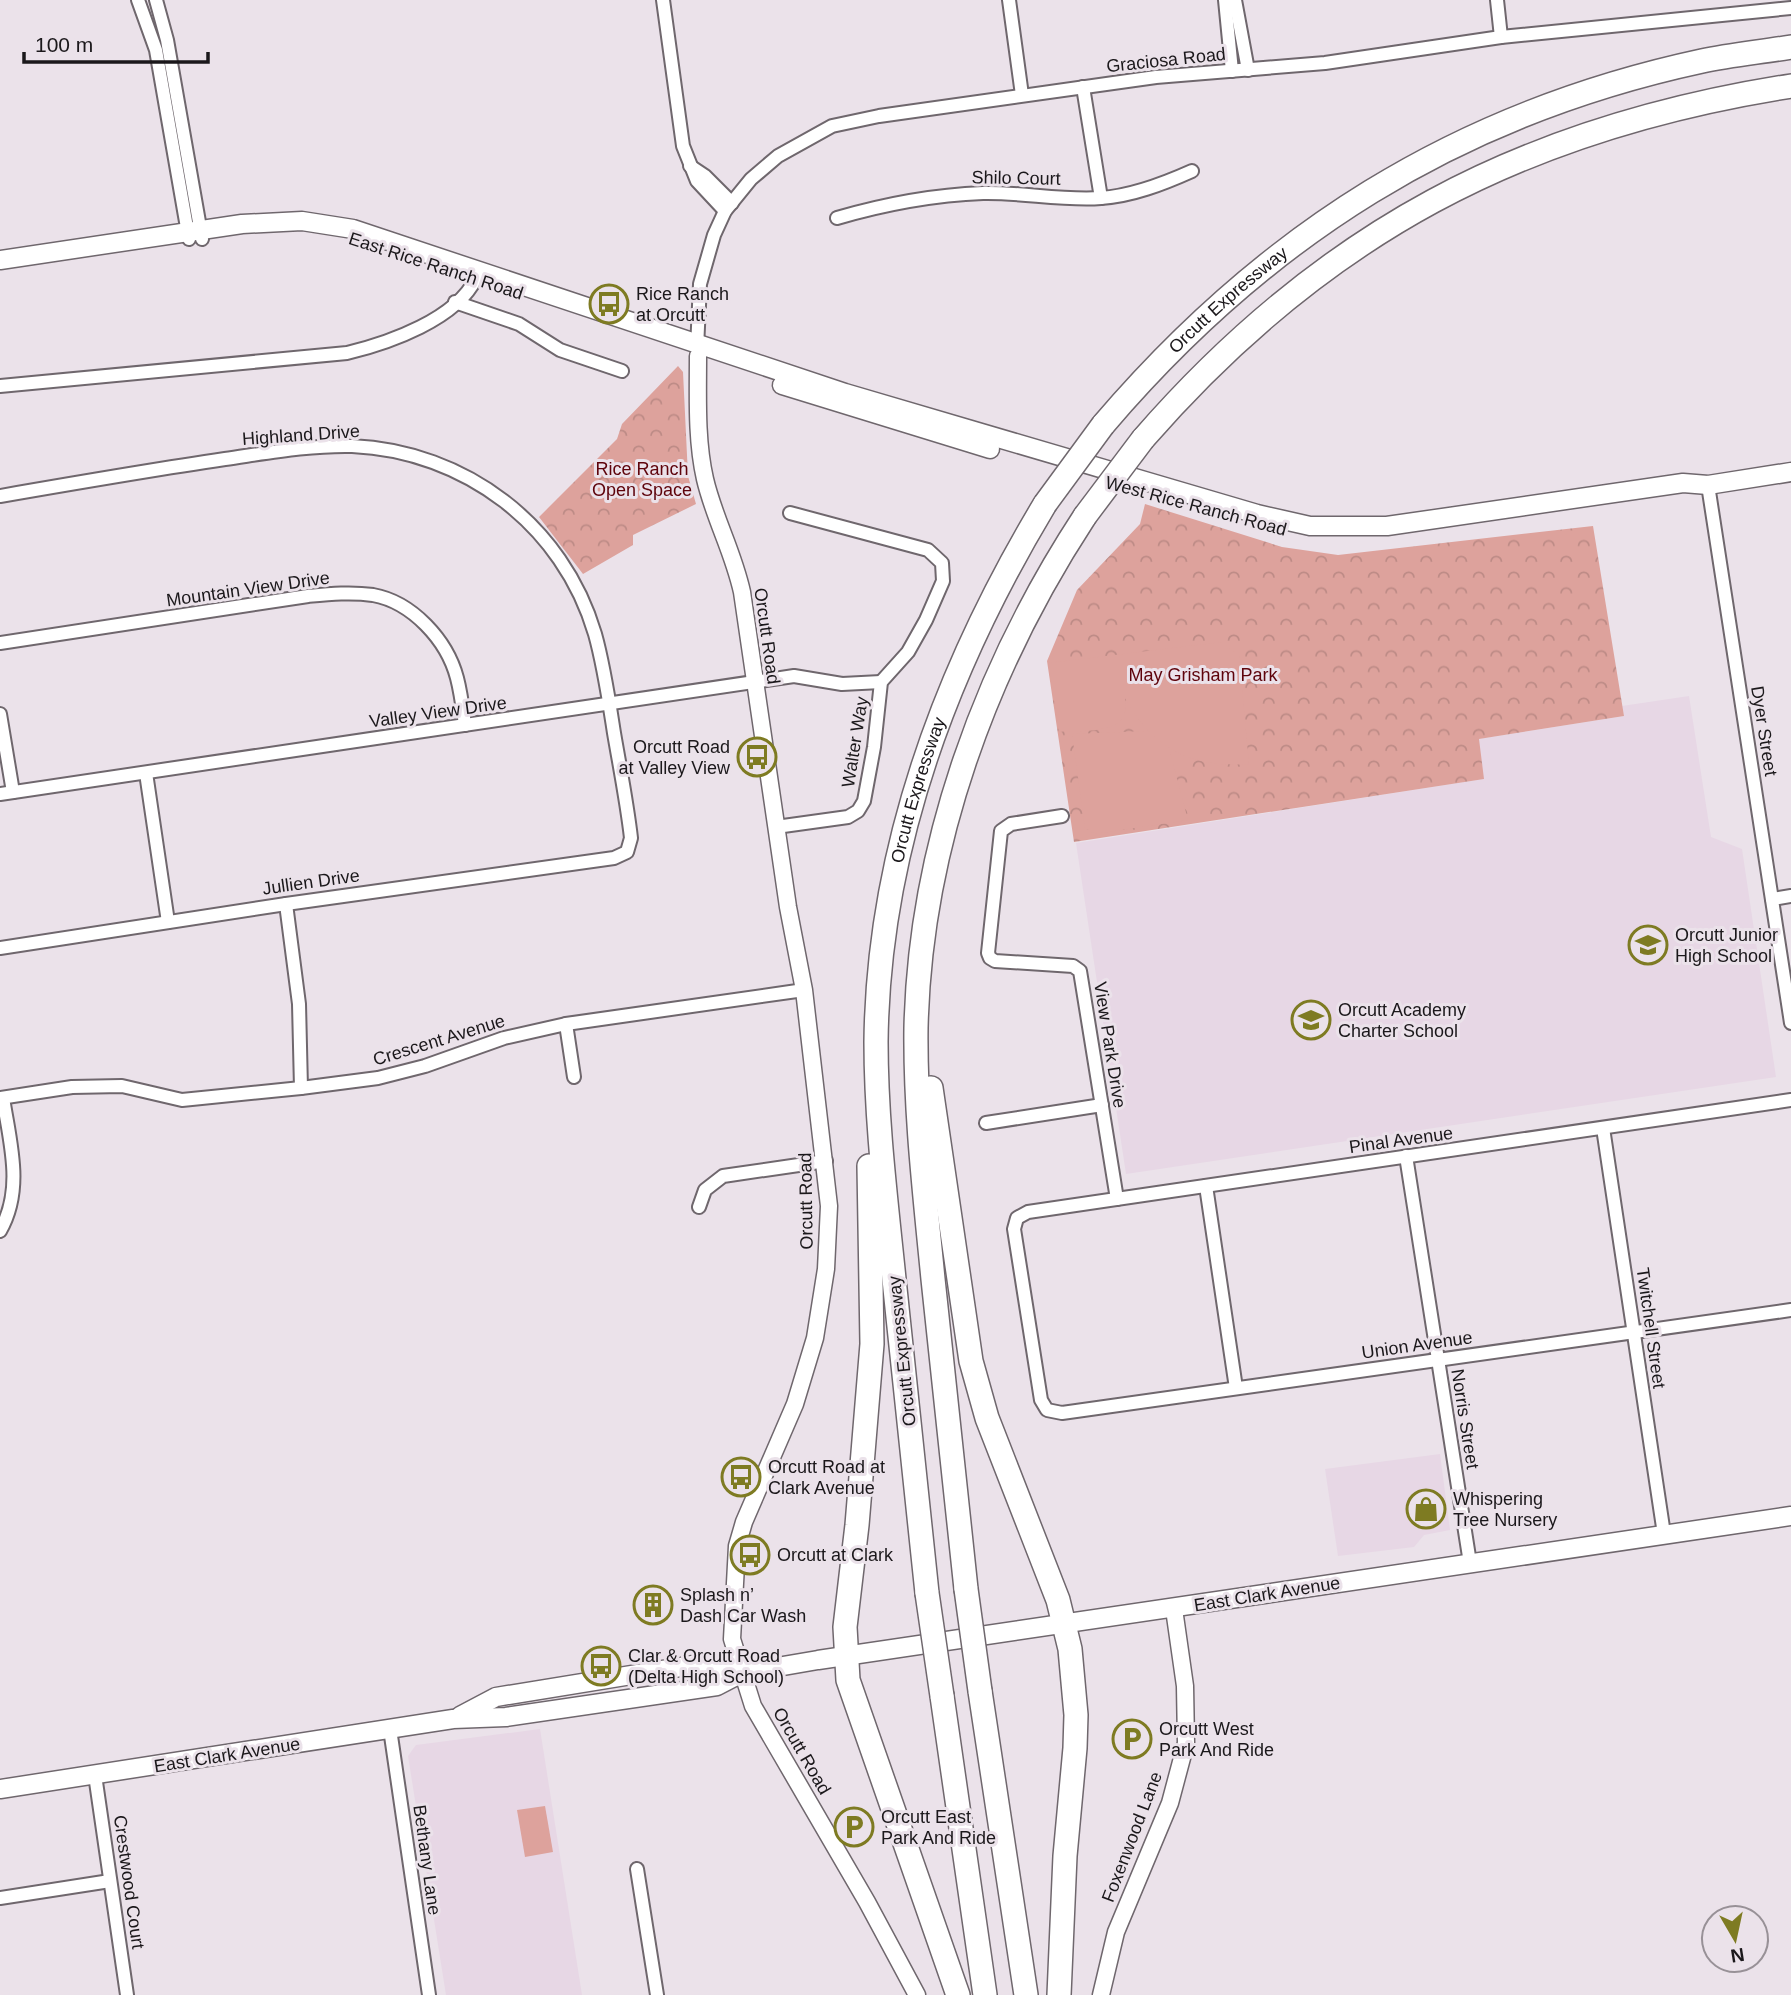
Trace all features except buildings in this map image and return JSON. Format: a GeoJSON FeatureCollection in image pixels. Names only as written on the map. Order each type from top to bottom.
{"type":"FeatureCollection","features":[{"type":"Feature","properties":{"kind":"highway","name":"Orcutt Expressway"},"geometry":{"type":"LineString","coordinates":[[985,1995],[927,1593],[880,1139],[876,1041],[881,968],[891,898],[924,757],[978,623],[1045,504],[1102,425],[1146,374],[1246,280],[1298,239],[1378,185],[1449,148],[1541,107],[1703,61],[1791,47]]}},
{"type":"Feature","properties":{"kind":"highway","name":"Orcutt Expressway"},"geometry":{"type":"LineString","coordinates":[[1026,1995],[966,1589],[923,1181],[917,1095],[916,1026],[926,920],[946,826],[966,757],[994,684],[1025,614],[1085,516],[1143,439],[1216,360],[1321,270],[1394,222],[1465,183],[1553,145],[1628,120],[1723,97],[1791,86]]}},
{"type":"Feature","properties":{"kind":"highway"},"geometry":{"type":"LineString","coordinates":[[926,920],[933,1104],[971,1361],[987,1418],[1066,1624],[1076,1715],[1059,1995]]}},
{"type":"Feature","properties":{"kind":"highway"},"geometry":{"type":"LineString","coordinates":[[876,1041],[869,1142],[872,1344],[857,1525],[845,1627],[845,1656],[848,1681],[958,1995]]}},
{"type":"Feature","properties":{"kind":"main road","name":"East Rice Ranch Road"},"geometry":{"type":"LineString","coordinates":[[0,269],[283,221],[353,229],[697,350]]}},
{"type":"Feature","properties":{"kind":"main road","name":"East Rice Ranch Road"},"geometry":{"type":"LineString","coordinates":[[0,260],[195,235],[273,230],[329,233],[378,244],[697,350]]}},
{"type":"Feature","properties":{"kind":"main road","name":"West Rice Ranch Road"},"geometry":{"type":"LineString","coordinates":[[697,350],[1244,511],[1310,526],[1387,526],[1683,483],[1708,485],[1791,472]]}},
{"type":"Feature","properties":{"kind":"main road","name":"East Clark Avenue"},"geometry":{"type":"LineString","coordinates":[[0,1789],[390,1729],[453,1720],[506,1717],[717,1686],[742,1673],[845,1656],[1791,1516]]}},
{"type":"Feature","properties":{"kind":"street"},"geometry":{"type":"LineString","coordinates":[[138,0],[156,50],[195,235]]}},
{"type":"Feature","properties":{"kind":"street"},"geometry":{"type":"LineString","coordinates":[[156,0],[167,40],[195,235]]}},
{"type":"Feature","properties":{"kind":"street"},"geometry":{"type":"LineString","coordinates":[[663,0],[683,146],[697,181],[728,207]]}},
{"type":"Feature","properties":{"kind":"street"},"geometry":{"type":"LineString","coordinates":[[1009,0],[1022,95]]}},
{"type":"Feature","properties":{"kind":"street"},"geometry":{"type":"LineString","coordinates":[[1225,0],[1232,71]]}},
{"type":"Feature","properties":{"kind":"street"},"geometry":{"type":"LineString","coordinates":[[1235,0],[1248,69]]}},
{"type":"Feature","properties":{"kind":"street"},"geometry":{"type":"LineString","coordinates":[[1497,0],[1501,37]]}},
{"type":"Feature","properties":{"kind":"street","name":"Graciosa Road"},"geometry":{"type":"LineString","coordinates":[[697,350],[700,284],[714,235],[728,207],[751,179],[778,156],[832,126],[879,116],[1083,87],[1325,63],[1501,37],[1791,8]]}},
{"type":"Feature","properties":{"kind":"street"},"geometry":{"type":"LineString","coordinates":[[1083,87],[1101,198]]}},
{"type":"Feature","properties":{"kind":"street","name":"Shilo Court"},"geometry":{"type":"LineString","coordinates":[[836,218],[883,205],[985,193],[1101,198],[1145,190],[1192,171]]}},
{"type":"Feature","properties":{"kind":"street"},"geometry":{"type":"LineString","coordinates":[[0,386],[347,353],[381,345],[415,331],[470,292],[476,278]]}},
{"type":"Feature","properties":{"kind":"street"},"geometry":{"type":"LineString","coordinates":[[456,302],[519,324],[560,350],[622,371]]}},
{"type":"Feature","properties":{"kind":"street","name":"Orcutt Road"},"geometry":{"type":"LineString","coordinates":[[697,350],[702,461],[711,498],[737,567],[776,828],[804,990],[826,1161],[828,1238],[815,1338],[795,1404],[744,1522],[737,1546],[732,1639],[753,1706],[917,1995]]}},
{"type":"Feature","properties":{"kind":"street","name":"Highland Drive"},"geometry":{"type":"LineString","coordinates":[[0,496],[289,450],[350,446],[374,448],[439,464],[491,489],[521,514],[562,562],[595,634],[631,838],[626,852]]}},
{"type":"Feature","properties":{"kind":"street","name":"Dyer Street"},"geometry":{"type":"LineString","coordinates":[[1708,485],[1791,1023]]}},
{"type":"Feature","properties":{"kind":"street","name":"Walter Way"},"geometry":{"type":"LineString","coordinates":[[776,828],[848,817],[858,811],[863,801],[874,747],[881,682],[908,652],[943,581],[943,563],[928,550],[790,513]]}},
{"type":"Feature","properties":{"kind":"street","name":"Mountain View Drive"},"geometry":{"type":"LineString","coordinates":[[0,643],[308,596],[344,593],[375,596],[417,617],[438,638],[457,676],[465,726]]}},
{"type":"Feature","properties":{"kind":"street","name":"Valley View Drive"},"geometry":{"type":"LineString","coordinates":[[6,793],[794,676],[842,684],[881,682]]}},
{"type":"Feature","properties":{"kind":"street"},"geometry":{"type":"LineString","coordinates":[[0,714],[6,793]]}},
{"type":"Feature","properties":{"kind":"street"},"geometry":{"type":"LineString","coordinates":[[146,773],[168,922]]}},
{"type":"Feature","properties":{"kind":"street","name":"View Park Drive"},"geometry":{"type":"LineString","coordinates":[[1062,816],[1011,824],[1001,831],[988,953],[995,961],[1073,966],[1080,971],[1117,1199]]}},
{"type":"Feature","properties":{"kind":"street","name":"Jullien Drive"},"geometry":{"type":"LineString","coordinates":[[0,948],[614,858],[626,852]]}},
{"type":"Feature","properties":{"kind":"street"},"geometry":{"type":"LineString","coordinates":[[1772,899],[1791,896]]}},
{"type":"Feature","properties":{"kind":"street"},"geometry":{"type":"LineString","coordinates":[[286,904],[299,1004],[302,1088]]}},
{"type":"Feature","properties":{"kind":"street","name":"Crescent Avenue"},"geometry":{"type":"LineString","coordinates":[[1,1098],[72,1087],[122,1086],[182,1100],[378,1078],[425,1066],[504,1038],[565,1024],[804,990]]}},
{"type":"Feature","properties":{"kind":"street"},"geometry":{"type":"LineString","coordinates":[[565,1024],[574,1077]]}},
{"type":"Feature","properties":{"kind":"street"},"geometry":{"type":"LineString","coordinates":[[0,1231],[12,1204],[15,1188],[1,1098]]}},
{"type":"Feature","properties":{"kind":"street","name":"Pinal Avenue"},"geometry":{"type":"LineString","coordinates":[[1047,1410],[1041,1399],[1033,1364],[1014,1229],[1017,1217],[1028,1212],[1791,1100]]}},
{"type":"Feature","properties":{"kind":"street"},"geometry":{"type":"LineString","coordinates":[[986,1123],[1102,1105]]}},
{"type":"Feature","properties":{"kind":"street","name":"Twitchell Street"},"geometry":{"type":"LineString","coordinates":[[1604,1128],[1664,1534]]}},
{"type":"Feature","properties":{"kind":"street","name":"Norris Street"},"geometry":{"type":"LineString","coordinates":[[1406,1157],[1470,1563]]}},
{"type":"Feature","properties":{"kind":"street"},"geometry":{"type":"LineString","coordinates":[[699,1207],[705,1190],[723,1176],[826,1161]]}},
{"type":"Feature","properties":{"kind":"street"},"geometry":{"type":"LineString","coordinates":[[1206,1186],[1236,1388]]}},
{"type":"Feature","properties":{"kind":"street","name":"Union Avenue"},"geometry":{"type":"LineString","coordinates":[[1047,1410],[1062,1413],[1791,1310]]}},
{"type":"Feature","properties":{"kind":"street","name":"Foxenwood Lane"},"geometry":{"type":"LineString","coordinates":[[1101,1995],[1116,1932],[1170,1803],[1186,1743],[1185,1686],[1174,1609]]}},
{"type":"Feature","properties":{"kind":"street","name":"Bethany Lane"},"geometry":{"type":"LineString","coordinates":[[390,1729],[429,1995]]}},
{"type":"Feature","properties":{"kind":"street","name":"Crestwood Court"},"geometry":{"type":"LineString","coordinates":[[96,1775],[128,1995]]}},
{"type":"Feature","properties":{"kind":"street"},"geometry":{"type":"LineString","coordinates":[[637,1869],[657,1995]]}},
{"type":"Feature","properties":{"kind":"street"},"geometry":{"type":"LineString","coordinates":[[0,1898],[110,1881]]}},
{"type":"Feature","properties":{"kind":"shaded area"},"geometry":{"type":"Polygon","coordinates":[[[1689,696],[1711,837],[1742,849],[1776,1077],[1126,1174],[1076,843],[1483,779],[1478,739],[1624,716],[1622,706],[1689,696]]]}},
{"type":"Feature","properties":{"kind":"shaded area"},"geometry":{"type":"Polygon","coordinates":[[[1440,1454],[1450,1530],[1424,1535],[1414,1547],[1338,1556],[1325,1469],[1440,1454]]]}},
{"type":"Feature","properties":{"kind":"shaded area"},"geometry":{"type":"Polygon","coordinates":[[[540,1729],[582,1995],[446,1995],[408,1756],[416,1745],[540,1729]]]}},
{"type":"Feature","properties":{"kind":"green space","name":"Rice Ranch Open Space"},"geometry":{"type":"Polygon","coordinates":[[[678,366],[683,372],[688,476],[696,504],[633,535],[633,545],[583,574],[539,517],[617,439],[622,424],[678,366]]]}},
{"type":"Feature","properties":{"kind":"green space","name":"May Grisham Park"},"geometry":{"type":"Polygon","coordinates":[[[1145,504],[1282,547],[1338,555],[1593,526],[1624,716],[1479,739],[1484,779],[1074,842],[1047,661],[1077,590],[1140,524],[1145,504]]]}},
{"type":"Feature","properties":{"kind":"green space"},"geometry":{"type":"Polygon","coordinates":[[[1222,642],[1239,655],[1249,764],[1209,763],[1176,752],[1148,730],[1125,698],[1126,710],[1122,719],[1114,725],[1093,730],[1059,732],[1048,663],[1222,642]]]}},
{"type":"Feature","properties":{"kind":"green space"},"geometry":{"type":"Polygon","coordinates":[[[1144,731],[1170,752],[1188,820],[1095,834],[1085,828],[1072,734],[1144,731]]]}},
{"type":"Feature","properties":{"kind":"green space"},"geometry":{"type":"Polygon","coordinates":[[[545,1806],[553,1852],[525,1857],[517,1810],[545,1806]]]}},
{"type":"Feature","properties":{"kind":"place","name":"Rice Ranch at Orcutt"},"geometry":{"type":"Point","coordinates":[609,304]}},
{"type":"Feature","properties":{"kind":"place","name":"Orcutt Road at Valley View"},"geometry":{"type":"Point","coordinates":[757,757]}},
{"type":"Feature","properties":{"kind":"place","name":"Orcutt Junior High School"},"geometry":{"type":"Point","coordinates":[1648,945]}},
{"type":"Feature","properties":{"kind":"place","name":"Orcutt Academy Charter School"},"geometry":{"type":"Point","coordinates":[1311,1020]}},
{"type":"Feature","properties":{"kind":"place","name":"Orcutt Road at Clark Avenue"},"geometry":{"type":"Point","coordinates":[741,1477]}},
{"type":"Feature","properties":{"kind":"place","name":"Whispering Tree Nursery"},"geometry":{"type":"Point","coordinates":[1426,1509]}},
{"type":"Feature","properties":{"kind":"place","name":"Orcutt at Clark"},"geometry":{"type":"Point","coordinates":[750,1555]}},
{"type":"Feature","properties":{"kind":"place","name":"Splash n’ Dash Car Wash"},"geometry":{"type":"Point","coordinates":[653,1605]}},
{"type":"Feature","properties":{"kind":"place","name":"Clar & Orcutt Road (Delta High School)"},"geometry":{"type":"Point","coordinates":[601,1666]}},
{"type":"Feature","properties":{"kind":"place","name":"Orcutt West Park And Ride"},"geometry":{"type":"Point","coordinates":[1132,1739]}},
{"type":"Feature","properties":{"kind":"place","name":"Orcutt East Park And Ride"},"geometry":{"type":"Point","coordinates":[854,1827]}}]}
